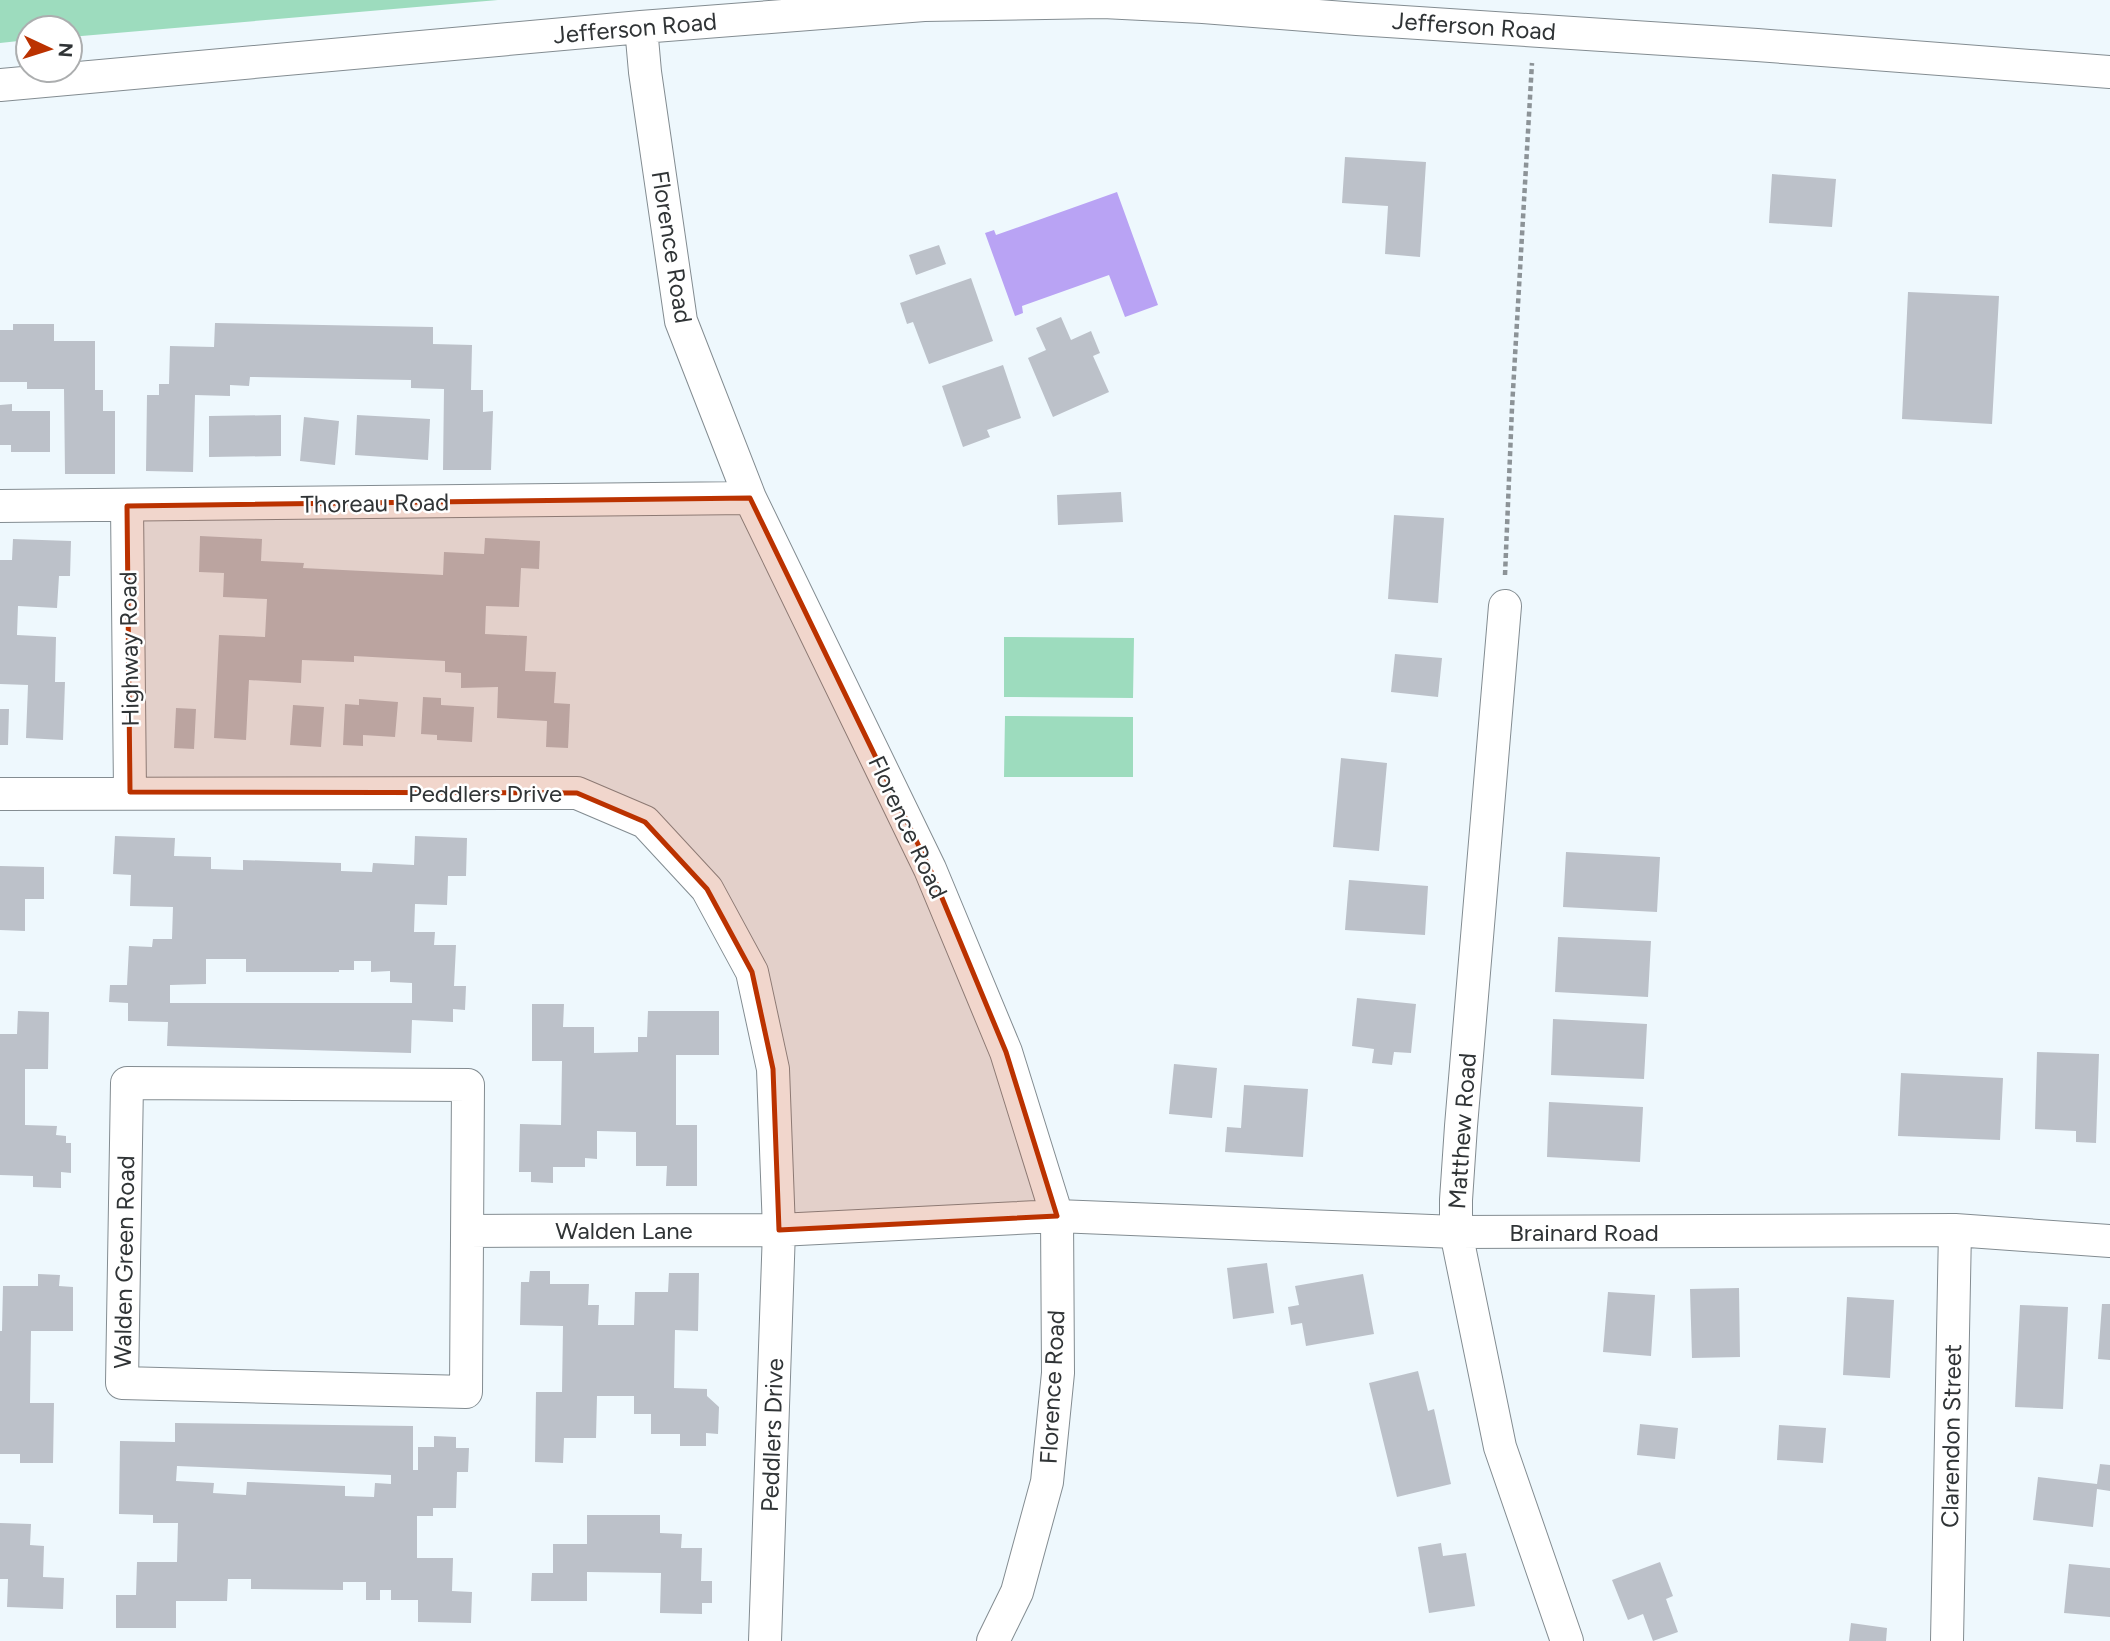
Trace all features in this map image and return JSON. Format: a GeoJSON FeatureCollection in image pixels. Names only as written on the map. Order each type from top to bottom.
{"type":"FeatureCollection","features":[{"type":"Feature","properties":{"kind":"street","name":"Jefferson Road"},"geometry":{"type":"LineString","coordinates":[[0,85],[641,27],[924,5],[1103,2],[1356,10],[1534,30],[2110,72]]}},
{"type":"Feature","properties":{"kind":"street","name":"Florence Road"},"geometry":{"type":"LineString","coordinates":[[641,27],[681,321],[750,498],[930,869],[1006,1052],[1057,1216],[1058,1373],[1046,1482],[1017,1592],[993,1641]]}},
{"type":"Feature","properties":{"kind":"street","name":"Thoreau Road"},"geometry":{"type":"LineString","coordinates":[[0,506],[750,498]]}},
{"type":"Feature","properties":{"kind":"street","name":"Highway Road"},"geometry":{"type":"LineString","coordinates":[[127,506],[130,792]]}},
{"type":"Feature","properties":{"kind":"street","name":"Matthew Road"},"geometry":{"type":"LineString","coordinates":[[1505,606],[1460,1138],[1456,1233],[1500,1447],[1567,1641]]}},
{"type":"Feature","properties":{"kind":"street","name":"Peddlers Drive"},"geometry":{"type":"LineString","coordinates":[[0,793],[577,793],[645,822],[707,889],[752,972],[773,1069],[779,1230],[765,1641]]}},
{"type":"Feature","properties":{"kind":"street","name":"Walden Green Road"},"geometry":{"type":"LineString","coordinates":[[127,1083],[468,1085],[468,1231],[466,1392],[122,1383],[127,1083]]}},
{"type":"Feature","properties":{"kind":"street"},"geometry":{"type":"LineString","coordinates":[[779,1230],[1057,1216]]}},
{"type":"Feature","properties":{"kind":"street","name":"Brainard Road"},"geometry":{"type":"LineString","coordinates":[[1057,1216],[1456,1233],[1955,1230],[2110,1241]]}},
{"type":"Feature","properties":{"kind":"street","name":"Walden Lane"},"geometry":{"type":"LineString","coordinates":[[468,1231],[779,1230]]}},
{"type":"Feature","properties":{"kind":"street","name":"Clarendon Street"},"geometry":{"type":"LineString","coordinates":[[1947,1641],[1955,1230]]}},
{"type":"Feature","properties":{"kind":"path"},"geometry":{"type":"LineString","coordinates":[[1505,606],[1511,421],[1534,30]]}},
{"type":"Feature","properties":{"kind":"highlighted area"},"geometry":{"type":"Polygon","coordinates":[[[750,498],[930,869],[1006,1052],[1057,1216],[779,1230],[773,1069],[752,972],[707,889],[645,822],[577,793],[130,792],[127,506],[750,498]]]}},
{"type":"Feature","properties":{"kind":"green space"},"geometry":{"type":"Polygon","coordinates":[[[0,0],[498,0],[84,36],[84,14],[14,14],[14,42],[0,43],[0,0]]]}},
{"type":"Feature","properties":{"kind":"green space"},"geometry":{"type":"Polygon","coordinates":[[[1004,637],[1134,638],[1133,698],[1004,697],[1004,637]]]}},
{"type":"Feature","properties":{"kind":"green space"},"geometry":{"type":"Polygon","coordinates":[[[1005,716],[1133,717],[1133,777],[1004,777],[1005,716]]]}},
{"type":"Feature","properties":{"kind":"shaded area"},"geometry":{"type":"Polygon","coordinates":[[[1117,192],[1158,305],[1125,317],[1109,275],[1022,306],[1023,313],[1015,316],[985,233],[994,230],[996,235],[1117,192]]]}},
{"type":"Feature","properties":{"kind":"building"},"geometry":{"type":"Polygon","coordinates":[[[1345,157],[1426,162],[1420,257],[1385,254],[1388,206],[1342,203],[1345,157]]]}},
{"type":"Feature","properties":{"kind":"building"},"geometry":{"type":"Polygon","coordinates":[[[1772,174],[1836,179],[1832,227],[1769,223],[1772,174]]]}},
{"type":"Feature","properties":{"kind":"building"},"geometry":{"type":"Polygon","coordinates":[[[939,245],[946,264],[916,275],[909,255],[939,245]]]}},
{"type":"Feature","properties":{"kind":"building"},"geometry":{"type":"Polygon","coordinates":[[[971,278],[993,341],[929,364],[913,322],[907,324],[900,303],[971,278]]]}},
{"type":"Feature","properties":{"kind":"building"},"geometry":{"type":"Polygon","coordinates":[[[1908,292],[1999,296],[1992,424],[1902,419],[1908,292]]]}},
{"type":"Feature","properties":{"kind":"building"},"geometry":{"type":"Polygon","coordinates":[[[1061,317],[1071,340],[1091,331],[1100,353],[1093,356],[1109,392],[1053,417],[1028,358],[1046,350],[1036,328],[1061,317]]]}},
{"type":"Feature","properties":{"kind":"building"},"geometry":{"type":"Polygon","coordinates":[[[215,323],[433,327],[433,344],[472,345],[471,390],[483,390],[483,412],[493,411],[491,470],[443,470],[444,389],[411,388],[411,380],[250,377],[249,386],[230,385],[230,396],[195,395],[193,472],[146,471],[147,395],[159,395],[159,384],[169,384],[170,346],[214,347],[215,323]]]}},
{"type":"Feature","properties":{"kind":"building"},"geometry":{"type":"Polygon","coordinates":[[[13,324],[54,324],[54,341],[95,341],[95,390],[103,390],[103,411],[115,411],[115,474],[65,474],[64,389],[27,389],[27,382],[0,382],[0,330],[13,330],[13,324]]]}},
{"type":"Feature","properties":{"kind":"building"},"geometry":{"type":"Polygon","coordinates":[[[1003,365],[1021,418],[987,430],[990,437],[963,447],[942,386],[1003,365]]]}},
{"type":"Feature","properties":{"kind":"building"},"geometry":{"type":"Polygon","coordinates":[[[12,404],[12,411],[50,411],[50,452],[11,452],[11,445],[0,445],[0,405],[12,404]]]}},
{"type":"Feature","properties":{"kind":"building"},"geometry":{"type":"Polygon","coordinates":[[[281,415],[281,456],[209,457],[209,416],[281,415]]]}},
{"type":"Feature","properties":{"kind":"building"},"geometry":{"type":"Polygon","coordinates":[[[357,415],[430,419],[428,460],[355,455],[357,415]]]}},
{"type":"Feature","properties":{"kind":"building"},"geometry":{"type":"Polygon","coordinates":[[[304,417],[339,421],[335,465],[300,461],[304,417]]]}},
{"type":"Feature","properties":{"kind":"building"},"geometry":{"type":"Polygon","coordinates":[[[1121,492],[1123,522],[1058,525],[1057,495],[1121,492]]]}},
{"type":"Feature","properties":{"kind":"building"},"geometry":{"type":"Polygon","coordinates":[[[1394,515],[1444,518],[1438,603],[1388,599],[1394,515]]]}},
{"type":"Feature","properties":{"kind":"building"},"geometry":{"type":"Polygon","coordinates":[[[200,536],[262,539],[261,561],[304,563],[303,568],[443,575],[444,552],[484,554],[485,538],[540,541],[539,569],[521,568],[519,607],[486,606],[485,634],[527,636],[525,671],[556,672],[554,703],[570,704],[568,748],[546,747],[547,721],[497,718],[498,687],[461,688],[461,673],[445,672],[445,661],[354,656],[354,662],[302,660],[301,683],[249,680],[246,740],[214,738],[219,635],[265,637],[267,599],[223,597],[224,573],[199,572],[200,536]]]}},
{"type":"Feature","properties":{"kind":"building"},"geometry":{"type":"Polygon","coordinates":[[[13,539],[71,541],[70,576],[59,576],[57,608],[18,606],[17,635],[56,637],[55,682],[65,682],[63,740],[26,738],[28,685],[0,684],[0,560],[12,560],[13,539]]]}},
{"type":"Feature","properties":{"kind":"building"},"geometry":{"type":"Polygon","coordinates":[[[1395,654],[1442,658],[1438,697],[1391,692],[1395,654]]]}},
{"type":"Feature","properties":{"kind":"building"},"geometry":{"type":"Polygon","coordinates":[[[423,697],[441,698],[441,705],[474,707],[472,742],[437,740],[437,735],[421,734],[423,697]]]}},
{"type":"Feature","properties":{"kind":"building"},"geometry":{"type":"Polygon","coordinates":[[[359,699],[398,702],[395,737],[363,735],[363,746],[343,745],[345,704],[359,705],[359,699]]]}},
{"type":"Feature","properties":{"kind":"building"},"geometry":{"type":"Polygon","coordinates":[[[293,705],[324,707],[321,747],[290,745],[293,705]]]}},
{"type":"Feature","properties":{"kind":"building"},"geometry":{"type":"Polygon","coordinates":[[[176,708],[196,709],[194,749],[174,748],[176,708]]]}},
{"type":"Feature","properties":{"kind":"building"},"geometry":{"type":"Polygon","coordinates":[[[0,709],[9,709],[8,745],[0,745],[0,709]]]}},
{"type":"Feature","properties":{"kind":"building"},"geometry":{"type":"Polygon","coordinates":[[[1341,758],[1387,763],[1379,851],[1333,847],[1341,758]]]}},
{"type":"Feature","properties":{"kind":"building"},"geometry":{"type":"Polygon","coordinates":[[[115,836],[175,838],[174,856],[211,857],[211,869],[243,870],[243,860],[341,863],[341,871],[372,872],[373,863],[414,865],[415,836],[467,838],[466,876],[448,876],[447,905],[415,904],[414,932],[435,932],[434,945],[456,945],[454,986],[466,986],[465,1010],[453,1009],[453,1022],[412,1020],[411,1053],[167,1046],[168,1022],[128,1021],[128,1003],[109,1002],[110,985],[127,985],[129,946],[152,947],[153,939],[172,939],[173,907],[130,906],[131,875],[113,874],[115,836]],[[206,959],[206,984],[170,985],[170,1003],[412,1003],[412,983],[390,982],[390,971],[371,972],[371,961],[354,961],[354,970],[339,972],[246,972],[246,959],[206,959]]]}},
{"type":"Feature","properties":{"kind":"building"},"geometry":{"type":"Polygon","coordinates":[[[1566,852],[1660,857],[1657,912],[1563,907],[1566,852]]]}},
{"type":"Feature","properties":{"kind":"building"},"geometry":{"type":"Polygon","coordinates":[[[0,866],[44,867],[44,899],[25,899],[25,931],[0,930],[0,866]]]}},
{"type":"Feature","properties":{"kind":"building"},"geometry":{"type":"Polygon","coordinates":[[[1349,880],[1428,886],[1425,935],[1345,930],[1349,880]]]}},
{"type":"Feature","properties":{"kind":"building"},"geometry":{"type":"Polygon","coordinates":[[[1558,937],[1651,941],[1648,997],[1555,992],[1558,937]]]}},
{"type":"Feature","properties":{"kind":"building"},"geometry":{"type":"Polygon","coordinates":[[[1357,998],[1416,1004],[1411,1053],[1394,1052],[1392,1065],[1372,1063],[1374,1049],[1352,1046],[1357,998]]]}},
{"type":"Feature","properties":{"kind":"building"},"geometry":{"type":"Polygon","coordinates":[[[532,1004],[564,1004],[563,1027],[594,1027],[594,1053],[638,1052],[638,1037],[647,1037],[648,1011],[719,1011],[719,1055],[676,1055],[676,1125],[697,1125],[697,1186],[666,1186],[667,1166],[636,1166],[636,1132],[597,1131],[597,1159],[585,1158],[585,1167],[553,1167],[553,1183],[531,1182],[531,1172],[519,1172],[520,1124],[561,1125],[562,1061],[532,1061],[532,1004]]]}},
{"type":"Feature","properties":{"kind":"building"},"geometry":{"type":"Polygon","coordinates":[[[18,1011],[49,1012],[48,1069],[25,1069],[25,1125],[57,1126],[56,1135],[66,1136],[66,1143],[71,1143],[71,1173],[61,1172],[61,1188],[33,1187],[33,1176],[0,1175],[0,1034],[17,1034],[18,1011]]]}},
{"type":"Feature","properties":{"kind":"building"},"geometry":{"type":"Polygon","coordinates":[[[1553,1019],[1647,1024],[1644,1079],[1551,1075],[1553,1019]]]}},
{"type":"Feature","properties":{"kind":"building"},"geometry":{"type":"Polygon","coordinates":[[[2037,1052],[2099,1054],[2096,1143],[2076,1142],[2076,1131],[2035,1129],[2037,1052]]]}},
{"type":"Feature","properties":{"kind":"building"},"geometry":{"type":"Polygon","coordinates":[[[1174,1064],[1217,1068],[1212,1118],[1169,1114],[1174,1064]]]}},
{"type":"Feature","properties":{"kind":"building"},"geometry":{"type":"Polygon","coordinates":[[[1901,1073],[2003,1078],[2000,1140],[1898,1136],[1901,1073]]]}},
{"type":"Feature","properties":{"kind":"building"},"geometry":{"type":"Polygon","coordinates":[[[1244,1085],[1308,1089],[1303,1157],[1225,1152],[1227,1127],[1241,1128],[1244,1085]]]}},
{"type":"Feature","properties":{"kind":"building"},"geometry":{"type":"Polygon","coordinates":[[[1549,1102],[1643,1107],[1640,1162],[1547,1157],[1549,1102]]]}},
{"type":"Feature","properties":{"kind":"building"},"geometry":{"type":"Polygon","coordinates":[[[1267,1263],[1274,1313],[1233,1319],[1227,1268],[1267,1263]]]}},
{"type":"Feature","properties":{"kind":"building"},"geometry":{"type":"Polygon","coordinates":[[[530,1271],[550,1271],[550,1284],[589,1284],[588,1305],[599,1305],[598,1325],[634,1325],[635,1292],[668,1292],[669,1273],[699,1273],[698,1331],[675,1330],[674,1388],[707,1389],[707,1396],[719,1407],[718,1434],[706,1433],[706,1446],[680,1446],[680,1434],[651,1434],[651,1414],[634,1414],[634,1396],[597,1396],[596,1438],[564,1438],[563,1463],[535,1462],[536,1392],[562,1392],[563,1326],[520,1325],[521,1282],[529,1282],[530,1271]]]}},
{"type":"Feature","properties":{"kind":"building"},"geometry":{"type":"Polygon","coordinates":[[[38,1274],[60,1275],[59,1286],[73,1287],[73,1331],[31,1331],[30,1403],[54,1403],[53,1463],[20,1463],[20,1454],[0,1454],[0,1331],[3,1286],[38,1286],[38,1274]]]}},
{"type":"Feature","properties":{"kind":"building"},"geometry":{"type":"Polygon","coordinates":[[[1363,1274],[1374,1334],[1306,1346],[1302,1323],[1291,1325],[1288,1307],[1299,1305],[1295,1286],[1363,1274]]]}},
{"type":"Feature","properties":{"kind":"building"},"geometry":{"type":"Polygon","coordinates":[[[1739,1288],[1740,1357],[1692,1358],[1690,1289],[1739,1288]]]}},
{"type":"Feature","properties":{"kind":"building"},"geometry":{"type":"Polygon","coordinates":[[[1608,1292],[1655,1295],[1651,1356],[1603,1352],[1608,1292]]]}},
{"type":"Feature","properties":{"kind":"building"},"geometry":{"type":"Polygon","coordinates":[[[1847,1297],[1894,1300],[1890,1378],[1843,1375],[1847,1297]]]}},
{"type":"Feature","properties":{"kind":"building"},"geometry":{"type":"Polygon","coordinates":[[[2102,1304],[2110,1304],[2110,1360],[2098,1359],[2102,1304]]]}},
{"type":"Feature","properties":{"kind":"building"},"geometry":{"type":"Polygon","coordinates":[[[2020,1305],[2068,1307],[2063,1409],[2015,1407],[2020,1305]]]}},
{"type":"Feature","properties":{"kind":"building"},"geometry":{"type":"Polygon","coordinates":[[[1418,1371],[1428,1411],[1434,1409],[1451,1484],[1397,1497],[1369,1383],[1418,1371]]]}},
{"type":"Feature","properties":{"kind":"building"},"geometry":{"type":"Polygon","coordinates":[[[175,1423],[413,1426],[413,1470],[418,1470],[418,1447],[434,1447],[434,1436],[456,1437],[456,1448],[469,1448],[468,1472],[457,1472],[456,1508],[433,1508],[433,1516],[417,1516],[417,1558],[453,1558],[452,1591],[472,1592],[471,1623],[418,1622],[418,1600],[391,1600],[391,1590],[380,1590],[380,1600],[366,1600],[366,1582],[343,1582],[343,1590],[251,1589],[251,1579],[228,1579],[227,1601],[176,1601],[176,1628],[116,1628],[116,1595],[136,1595],[137,1562],[177,1562],[178,1523],[153,1523],[153,1515],[119,1514],[120,1441],[175,1442],[175,1423]],[[177,1466],[176,1481],[214,1483],[213,1493],[246,1495],[247,1482],[345,1486],[345,1496],[374,1497],[375,1483],[391,1484],[391,1475],[177,1466]]]}},
{"type":"Feature","properties":{"kind":"building"},"geometry":{"type":"Polygon","coordinates":[[[1640,1424],[1678,1428],[1675,1459],[1637,1455],[1640,1424]]]}},
{"type":"Feature","properties":{"kind":"building"},"geometry":{"type":"Polygon","coordinates":[[[1779,1425],[1826,1428],[1823,1463],[1777,1460],[1779,1425]]]}},
{"type":"Feature","properties":{"kind":"building"},"geometry":{"type":"Polygon","coordinates":[[[2100,1464],[2110,1465],[2110,1491],[2097,1489],[2093,1527],[2033,1520],[2038,1477],[2097,1484],[2100,1464]]]}},
{"type":"Feature","properties":{"kind":"building"},"geometry":{"type":"Polygon","coordinates":[[[587,1515],[660,1515],[660,1533],[682,1534],[681,1548],[702,1548],[701,1581],[712,1581],[712,1603],[702,1603],[702,1614],[660,1613],[661,1573],[587,1572],[587,1601],[531,1601],[532,1573],[553,1573],[553,1544],[587,1544],[587,1515]]]}},
{"type":"Feature","properties":{"kind":"building"},"geometry":{"type":"Polygon","coordinates":[[[0,1523],[31,1524],[30,1545],[44,1546],[43,1577],[64,1578],[63,1609],[7,1607],[8,1579],[0,1579],[0,1523]]]}},
{"type":"Feature","properties":{"kind":"building"},"geometry":{"type":"Polygon","coordinates":[[[1441,1543],[1443,1556],[1466,1553],[1475,1606],[1429,1613],[1418,1547],[1441,1543]]]}},
{"type":"Feature","properties":{"kind":"building"},"geometry":{"type":"Polygon","coordinates":[[[1660,1562],[1673,1596],[1666,1599],[1678,1632],[1653,1641],[1643,1614],[1628,1620],[1612,1580],[1660,1562]]]}},
{"type":"Feature","properties":{"kind":"building"},"geometry":{"type":"Polygon","coordinates":[[[2069,1564],[2110,1568],[2110,1617],[2064,1613],[2069,1564]]]}},
{"type":"Feature","properties":{"kind":"building"},"geometry":{"type":"Polygon","coordinates":[[[1851,1623],[1887,1628],[1886,1641],[1849,1641],[1851,1623]]]}}]}
